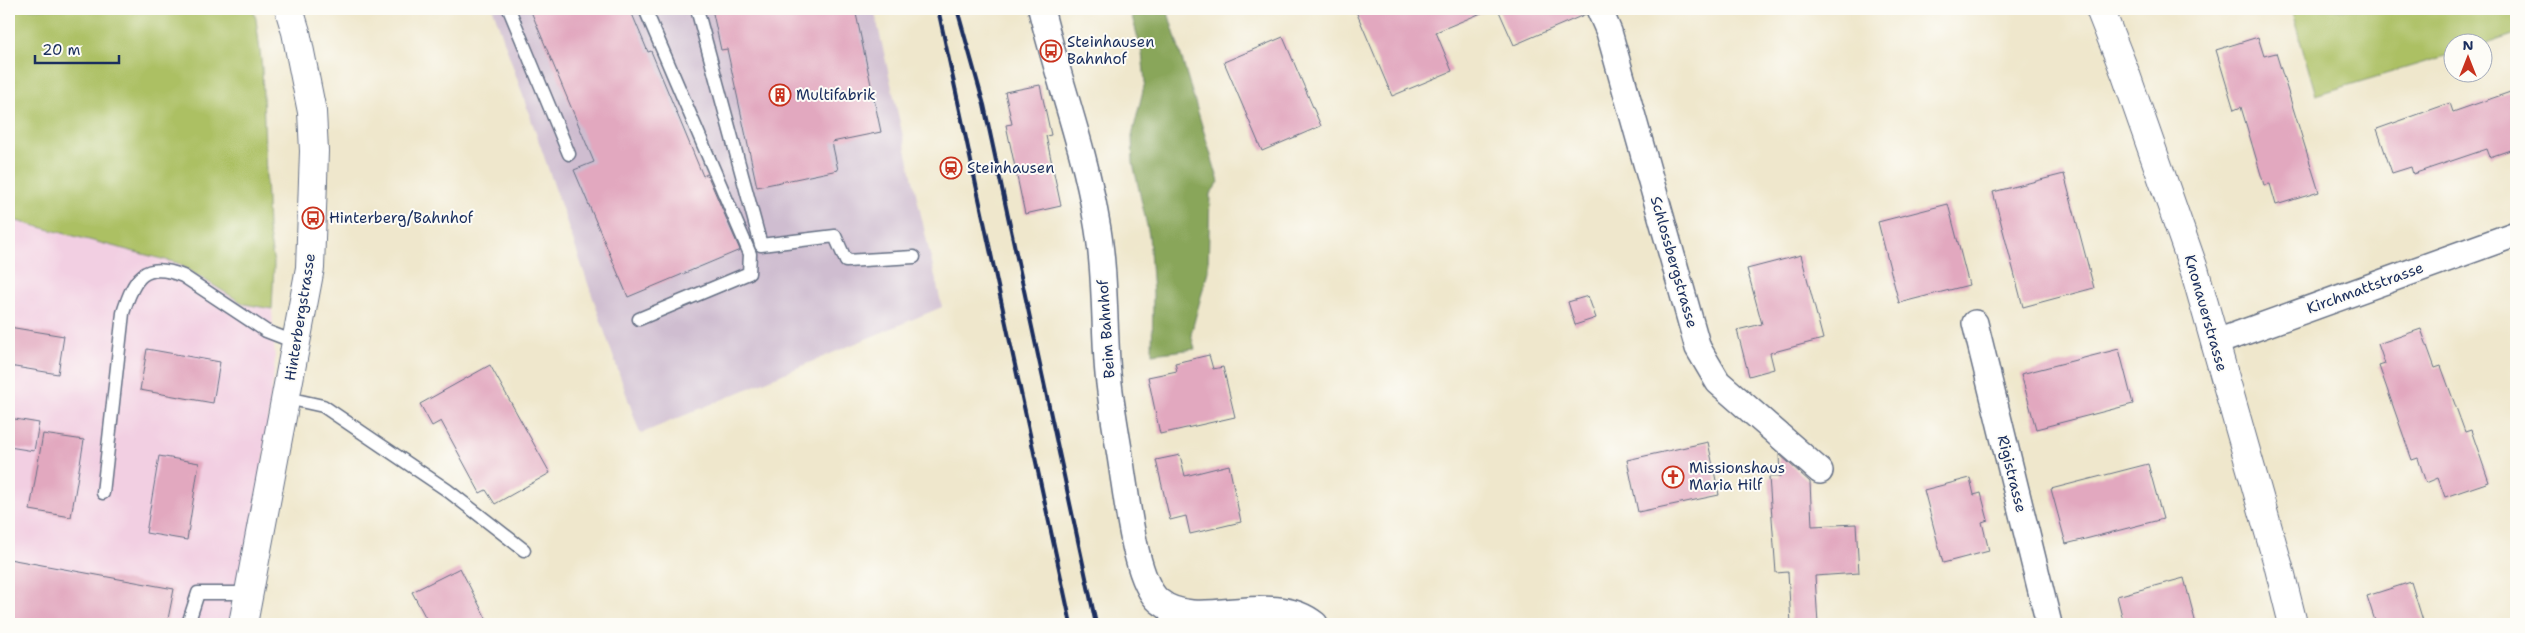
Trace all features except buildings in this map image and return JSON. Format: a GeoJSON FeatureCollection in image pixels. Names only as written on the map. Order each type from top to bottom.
{"type":"FeatureCollection","features":[{"type":"Feature","properties":{"kind":"street","name":"Hinterbergstrasse"},"geometry":{"type":"LineString","coordinates":[[243,624],[310,268],[314,150],[312,112],[305,71],[289,9]]}},
{"type":"Feature","properties":{"kind":"street","name":"Beim Bahnhof"},"geometry":{"type":"LineString","coordinates":[[1040,9],[1051,51],[1073,118],[1096,219],[1104,282],[1107,364],[1130,524],[1148,588],[1167,616],[1251,609],[1283,610],[1309,619],[1316,624]]}},
{"type":"Feature","properties":{"kind":"street","name":"Schlossbergstrasse"},"geometry":{"type":"LineString","coordinates":[[1599,9],[1609,32],[1698,348],[1718,382],[1820,471]]}},
{"type":"Feature","properties":{"kind":"street","name":"Knonauerstrasse"},"geometry":{"type":"LineString","coordinates":[[2100,9],[2126,74],[2195,272],[2278,564],[2293,624]]}},
{"type":"Feature","properties":{"kind":"street","name":"Kirchmattstrasse"},"geometry":{"type":"LineString","coordinates":[[2214,343],[2516,234]]}},
{"type":"Feature","properties":{"kind":"street","name":"Rigistrasse"},"geometry":{"type":"LineString","coordinates":[[1975,323],[2049,624]]}},
{"type":"Feature","properties":{"kind":"lane"},"geometry":{"type":"LineString","coordinates":[[509,9],[570,154]]}},
{"type":"Feature","properties":{"kind":"lane"},"geometry":{"type":"LineString","coordinates":[[639,319],[749,273],[750,254],[646,9]]}},
{"type":"Feature","properties":{"kind":"lane"},"geometry":{"type":"LineString","coordinates":[[697,9],[761,246],[835,236],[846,261],[914,257]]}},
{"type":"Feature","properties":{"kind":"lane"},"geometry":{"type":"LineString","coordinates":[[104,493],[123,313],[130,291],[141,274],[155,269],[170,270],[183,276],[266,331],[297,343]]}},
{"type":"Feature","properties":{"kind":"lane"},"geometry":{"type":"LineString","coordinates":[[287,398],[323,406],[447,490],[524,550]]}},
{"type":"Feature","properties":{"kind":"lane"},"geometry":{"type":"LineString","coordinates":[[188,624],[198,593],[249,593]]}},
{"type":"Feature","properties":{"kind":"shaded area"},"geometry":{"type":"Polygon","coordinates":[[[493,9],[874,9],[942,307],[640,434],[493,9]]]}},
{"type":"Feature","properties":{"kind":"shaded area"},"geometry":{"type":"Polygon","coordinates":[[[9,219],[177,263],[244,304],[272,309],[275,360],[249,593],[243,624],[9,624],[9,219]]]}},
{"type":"Feature","properties":{"kind":"green space"},"geometry":{"type":"Polygon","coordinates":[[[9,9],[253,9],[262,68],[268,229],[274,264],[272,309],[244,304],[177,263],[9,219],[9,9]]]}},
{"type":"Feature","properties":{"kind":"green space"},"geometry":{"type":"Polygon","coordinates":[[[1130,9],[1167,9],[1219,182],[1210,194],[1208,271],[1191,334],[1195,349],[1152,354],[1153,294],[1149,235],[1133,163],[1132,136],[1145,82],[1142,53],[1130,9]]]}},
{"type":"Feature","properties":{"kind":"green space"},"geometry":{"type":"Polygon","coordinates":[[[2291,9],[2516,9],[2516,34],[2492,42],[2492,32],[2442,32],[2442,57],[2316,95],[2291,9]]]}},
{"type":"Feature","properties":{"kind":"railway"},"geometry":{"type":"LineString","coordinates":[[938,9],[1071,624]]}},
{"type":"Feature","properties":{"kind":"railway"},"geometry":{"type":"LineString","coordinates":[[957,9],[984,105],[1096,624]]}},
{"type":"Feature","properties":{"kind":"place","name":"Steinhausen Bahnhof"},"geometry":{"type":"Point","coordinates":[1051,51]}},
{"type":"Feature","properties":{"kind":"place","name":"Multifabrik"},"geometry":{"type":"Point","coordinates":[780,95]}},
{"type":"Feature","properties":{"kind":"place","name":"Steinhausen"},"geometry":{"type":"Point","coordinates":[951,168]}},
{"type":"Feature","properties":{"kind":"place","name":"Hinterberg/Bahnhof"},"geometry":{"type":"Point","coordinates":[313,218]}},
{"type":"Feature","properties":{"kind":"place","name":"Missionshaus Maria Hilf"},"geometry":{"type":"Point","coordinates":[1673,477]}}]}
